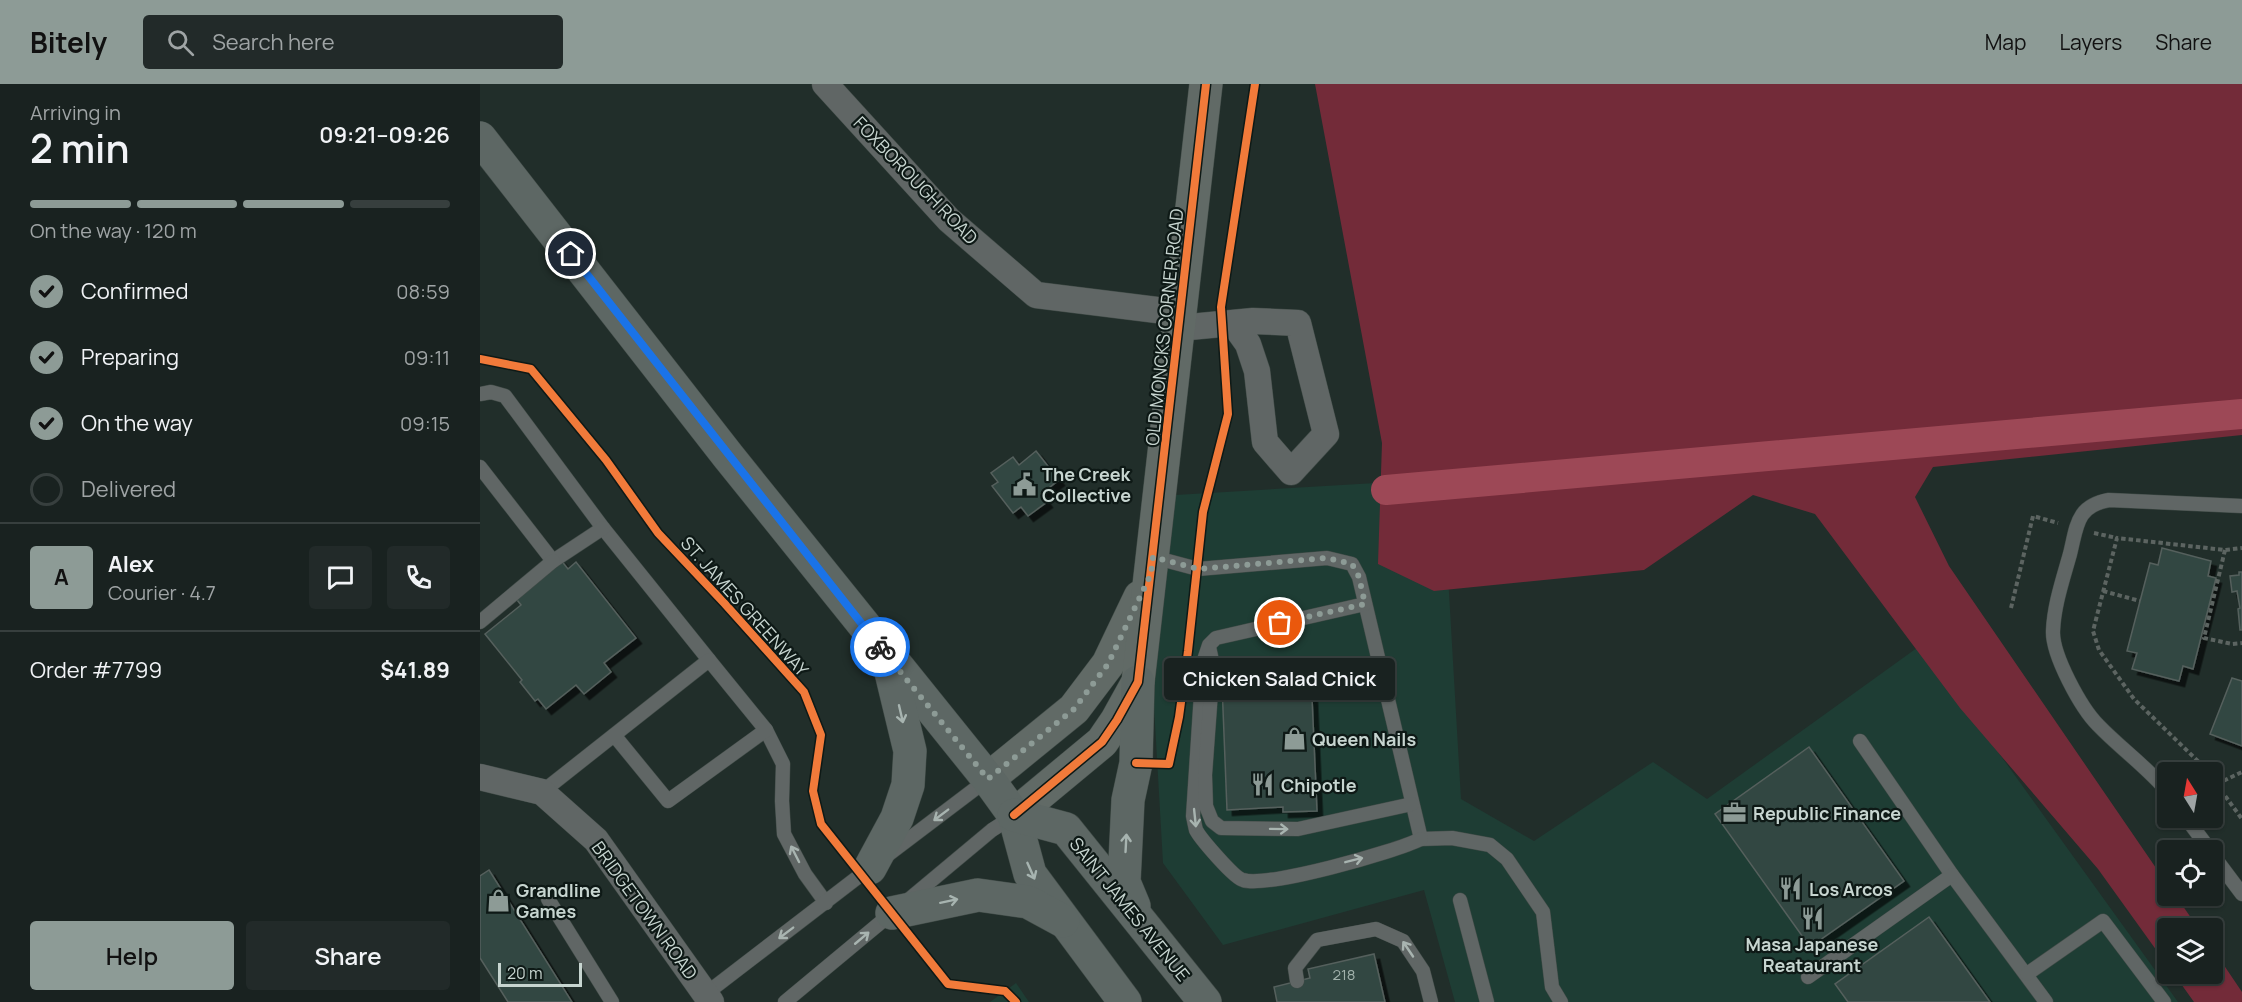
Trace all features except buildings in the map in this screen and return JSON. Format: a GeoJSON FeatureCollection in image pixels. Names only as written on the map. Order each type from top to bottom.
{"type":"FeatureCollection","features":[{"type":"Feature","properties":{"kind":"main road"},"geometry":{"type":"LineString","coordinates":[[482,146],[888,657],[988,779],[1014,816],[1030,874],[1125,1002]]}},
{"type":"Feature","properties":{"kind":"main road"},"geometry":{"type":"LineString","coordinates":[[870,868],[897,818],[908,785],[910,751],[888,657]]}},
{"type":"Feature","properties":{"kind":"main road"},"geometry":{"type":"LineString","coordinates":[[1138,681],[1136,763],[1128,800],[1124,882],[1140,919]]}},
{"type":"Feature","properties":{"kind":"main road","name":"SAINT JAMES AVENUE"},"geometry":{"type":"LineString","coordinates":[[1014,816],[1066,829],[1205,1002]]}},
{"type":"Feature","properties":{"kind":"main road"},"geometry":{"type":"LineString","coordinates":[[892,913],[978,895],[1028,902],[1066,923]]}},
{"type":"Feature","properties":{"kind":"street","name":"FOXBOROUGH ROAD"},"geometry":{"type":"LineString","coordinates":[[825,84],[948,220],[1036,295],[1180,321],[1298,323],[1326,434],[1291,472],[1265,442],[1257,371],[1248,344],[1233,323]]}},
{"type":"Feature","properties":{"kind":"street","name":"OLD MONCKS CORNER ROAD"},"geometry":{"type":"LineString","coordinates":[[1138,681],[1206,84]]}},
{"type":"Feature","properties":{"kind":"street"},"geometry":{"type":"LineString","coordinates":[[988,779],[1074,709],[1108,664],[1152,565]]}},
{"type":"Feature","properties":{"kind":"street"},"geometry":{"type":"LineString","coordinates":[[1014,816],[1102,742],[1118,720],[1138,681]]}},
{"type":"Feature","properties":{"kind":"street","name":"BRIDGETOWN ROAD"},"geometry":{"type":"LineString","coordinates":[[480,777],[542,792],[596,840],[704,999]]}},
{"type":"Feature","properties":{"kind":"lane"},"geometry":{"type":"LineString","coordinates":[[480,394],[490,392],[505,396],[603,528],[766,730],[783,764],[784,834],[805,874],[826,903]]}},
{"type":"Feature","properties":{"kind":"lane"},"geometry":{"type":"LineString","coordinates":[[480,467],[553,561]]}},
{"type":"Feature","properties":{"kind":"lane"},"geometry":{"type":"LineString","coordinates":[[2157,781],[2096,723],[2061,669],[2053,632],[2060,589],[2077,528],[2084,510],[2093,503],[2109,500],[2242,506]]}},
{"type":"Feature","properties":{"kind":"lane"},"geometry":{"type":"LineString","coordinates":[[480,622],[553,561],[603,528]]}},
{"type":"Feature","properties":{"kind":"lane"},"geometry":{"type":"LineString","coordinates":[[1152,565],[1198,569],[1327,558],[1352,564],[1359,577],[1421,839]]}},
{"type":"Feature","properties":{"kind":"lane"},"geometry":{"type":"LineString","coordinates":[[1213,641],[1365,604]]}},
{"type":"Feature","properties":{"kind":"lane"},"geometry":{"type":"LineString","coordinates":[[1213,641],[1205,775],[1206,806],[1212,821],[1221,828],[1298,829],[1412,804]]}},
{"type":"Feature","properties":{"kind":"lane"},"geometry":{"type":"LineString","coordinates":[[1213,641],[1203,663],[1194,816],[1197,831],[1232,874],[1243,880],[1279,879],[1402,848],[1421,839],[1452,838],[1490,845],[1507,859],[1543,912],[1552,987],[1561,1002]]}},
{"type":"Feature","properties":{"kind":"lane"},"geometry":{"type":"LineString","coordinates":[[542,792],[709,660]]}},
{"type":"Feature","properties":{"kind":"lane"},"geometry":{"type":"LineString","coordinates":[[614,735],[668,801],[766,730]]}},
{"type":"Feature","properties":{"kind":"lane"},"geometry":{"type":"LineString","coordinates":[[1860,741],[1952,875],[2046,1002]]}},
{"type":"Feature","properties":{"kind":"lane"},"geometry":{"type":"LineString","coordinates":[[704,999],[870,868],[988,779]]}},
{"type":"Feature","properties":{"kind":"lane"},"geometry":{"type":"LineString","coordinates":[[785,1002],[992,830],[1014,816]]}},
{"type":"Feature","properties":{"kind":"lane"},"geometry":{"type":"LineString","coordinates":[[2223,868],[2242,894]]}},
{"type":"Feature","properties":{"kind":"lane"},"geometry":{"type":"LineString","coordinates":[[1808,977],[1952,875]]}},
{"type":"Feature","properties":{"kind":"lane"},"geometry":{"type":"LineString","coordinates":[[548,898],[612,1002]]}},
{"type":"Feature","properties":{"kind":"lane"},"geometry":{"type":"LineString","coordinates":[[1460,900],[1486,1002]]}},
{"type":"Feature","properties":{"kind":"lane"},"geometry":{"type":"LineString","coordinates":[[2027,974],[2103,921],[2164,1002]]}},
{"type":"Feature","properties":{"kind":"lane"},"geometry":{"type":"LineString","coordinates":[[1297,981],[1295,968],[1317,940],[1376,929],[1403,941],[1423,971],[1431,1002]]}},
{"type":"Feature","properties":{"kind":"path"},"geometry":{"type":"LineString","coordinates":[[2011,608],[2033,516],[2117,538],[2225,550],[2242,548]]}},
{"type":"Feature","properties":{"kind":"path"},"geometry":{"type":"LineString","coordinates":[[2117,538],[2093,632],[2099,650],[2134,699],[2199,762]]}},
{"type":"Feature","properties":{"kind":"path"},"geometry":{"type":"LineString","coordinates":[[2225,550],[2205,638],[2232,644],[2242,643]]}},
{"type":"Feature","properties":{"kind":"path"},"geometry":{"type":"LineString","coordinates":[[2103,591],[2140,601]]}},
{"type":"Feature","properties":{"kind":"path"},"geometry":{"type":"LineString","coordinates":[[2223,781],[2242,772]]}},
{"type":"Feature","properties":{"kind":"path"},"geometry":{"type":"LineString","coordinates":[[2223,792],[2242,819]]}},
{"type":"Feature","properties":{"kind":"shaded area"},"geometry":{"type":"Polygon","coordinates":[[[1315,84],[2242,84],[2242,435],[1933,467],[1915,497],[1949,566],[2157,869],[2157,906],[2183,906],[2191,918],[2157,918],[2157,951],[2098,869],[1960,708],[1815,514],[1753,495],[1644,570],[1434,591],[1378,564],[1382,443],[1315,84]]]}},
{"type":"Feature","properties":{"kind":"shaded area"},"geometry":{"type":"Polygon","coordinates":[[[1410,481],[1446,541],[1461,799],[1534,841],[1653,762],[1707,799],[1921,645],[2157,973],[2157,984],[2165,984],[2178,1002],[1455,1002],[1424,890],[1223,945],[1163,863],[1142,497],[1410,481]]]}},
{"type":"Feature","properties":{"kind":"shaded area"},"geometry":{"type":"Polygon","coordinates":[[[2223,964],[2242,992],[2242,1002],[2194,1002],[2181,984],[2223,984],[2223,964]]]}},
{"type":"Feature","properties":{"kind":"shaded area"},"geometry":{"type":"Polygon","coordinates":[[[1016,983],[1029,1002],[990,1002],[1005,991],[1016,983]]]}},
{"type":"Feature","properties":{"kind":"waterway"},"geometry":{"type":"LineString","coordinates":[[1386,490],[2242,414]]}},
{"type":"Feature","properties":{"kind":"cycle path"},"geometry":{"type":"LineString","coordinates":[[1014,815],[1102,742],[1138,682],[1206,84]]}},
{"type":"Feature","properties":{"kind":"cycle path"},"geometry":{"type":"LineString","coordinates":[[1136,763],[1169,764],[1179,717],[1203,512],[1228,414],[1221,307],[1255,84]]}},
{"type":"Feature","properties":{"kind":"cycle path","name":"ST. JAMES GREENWAY"},"geometry":{"type":"LineString","coordinates":[[480,359],[531,369],[606,460],[658,533],[804,692],[821,735],[813,791],[821,824],[948,984],[1005,991],[1016,1002]]}},
{"type":"Feature","properties":{"kind":"way so far"},"geometry":{"type":"LineString","coordinates":[[880,647],[988,779],[1074,709],[1108,664],[1151,574],[1153,557],[1198,569],[1327,558],[1352,564],[1359,577],[1365,604],[1280,623]]}},
{"type":"Feature","properties":{"kind":"place","name":"The Creek Collective"},"geometry":{"type":"Point","coordinates":[1024,484]}},
{"type":"Feature","properties":{"kind":"place","name":"Chicken Salad Chick"},"geometry":{"type":"Point","coordinates":[1280,623]}},
{"type":"Feature","properties":{"kind":"place","name":"Queen Nails"},"geometry":{"type":"Point","coordinates":[1294,739]}},
{"type":"Feature","properties":{"kind":"place","name":"Chipotle"},"geometry":{"type":"Point","coordinates":[1263,785]}},
{"type":"Feature","properties":{"kind":"place","name":"Republic Finance"},"geometry":{"type":"Point","coordinates":[1735,813]}},
{"type":"Feature","properties":{"kind":"place","name":"Los Arcos"},"geometry":{"type":"Point","coordinates":[1791,889]}},
{"type":"Feature","properties":{"kind":"place","name":"Grandline Games"},"geometry":{"type":"Point","coordinates":[498,900]}},
{"type":"Feature","properties":{"kind":"place","name":"Masa Japanese Reataurant"},"geometry":{"type":"Point","coordinates":[1812,918]}},
{"type":"Feature","properties":{"kind":"route"},"geometry":{"type":"LineString","coordinates":[[571,254],[880,647]]}}]}
